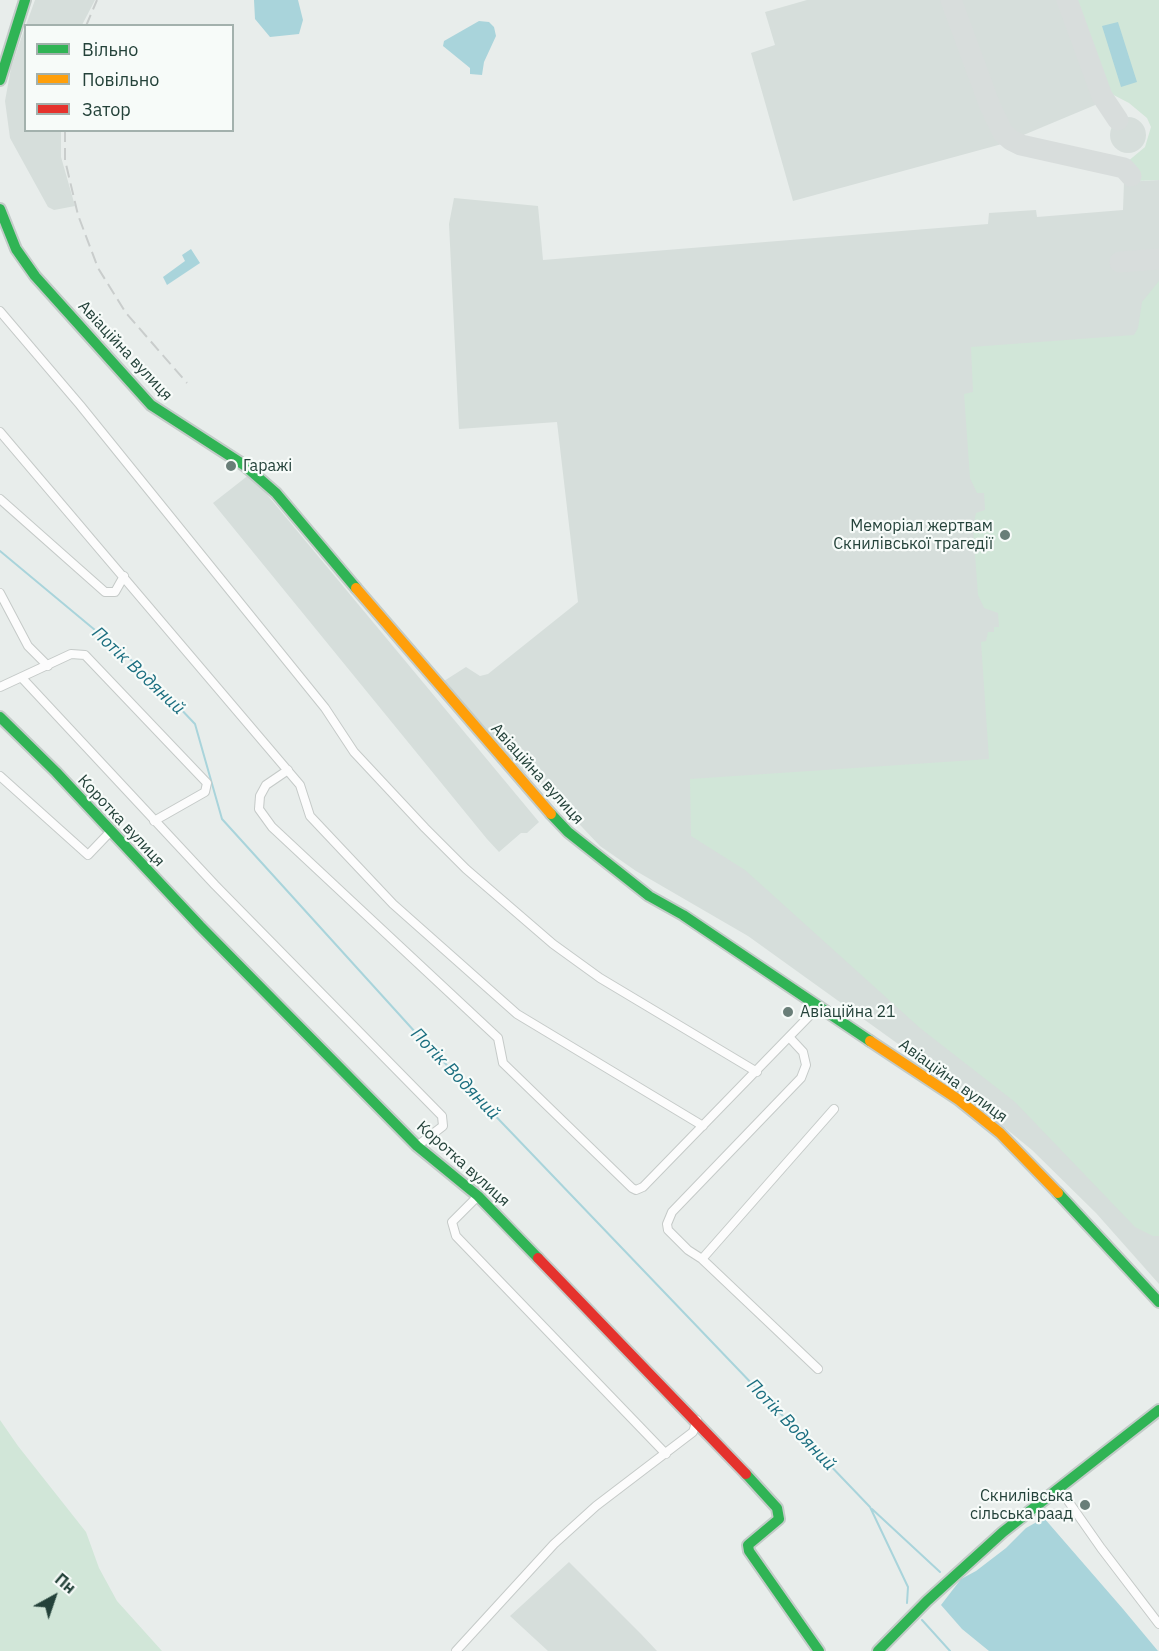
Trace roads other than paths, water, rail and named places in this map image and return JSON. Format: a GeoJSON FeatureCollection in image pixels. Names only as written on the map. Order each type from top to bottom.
{"type":"FeatureCollection","features":[{"type":"Feature","properties":{"kind":"street"},"geometry":{"type":"LineString","coordinates":[[0,80],[25,0]]}},
{"type":"Feature","properties":{"kind":"street","name":"Авіаційна вулиця"},"geometry":{"type":"LineString","coordinates":[[0,215],[16,249],[35,276],[151,405],[244,465],[276,493],[527,789],[568,832],[640,890],[683,915],[959,1100],[1000,1133],[1083,1218],[1159,1302]]}},
{"type":"Feature","properties":{"kind":"street"},"geometry":{"type":"LineString","coordinates":[[0,311],[325,708],[354,752],[425,828],[509,908],[563,951],[600,978],[757,1072]]}},
{"type":"Feature","properties":{"kind":"street"},"geometry":{"type":"LineString","coordinates":[[0,432],[288,770],[304,790],[310,816],[319,827],[393,904],[517,1014],[703,1126]]}},
{"type":"Feature","properties":{"kind":"street"},"geometry":{"type":"LineString","coordinates":[[0,499],[105,592],[115,592],[124,576]]}},
{"type":"Feature","properties":{"kind":"street"},"geometry":{"type":"LineString","coordinates":[[0,593],[28,646],[48,666]]}},
{"type":"Feature","properties":{"kind":"street"},"geometry":{"type":"LineString","coordinates":[[0,687],[76,653],[85,655],[205,781],[205,792],[154,821]]}},
{"type":"Feature","properties":{"kind":"street"},"geometry":{"type":"LineString","coordinates":[[22,678],[154,821],[442,1116],[442,1126],[417,1146]]}},
{"type":"Feature","properties":{"kind":"street","name":"Коротка вулиця"},"geometry":{"type":"LineString","coordinates":[[0,717],[37,752],[110,832],[417,1146],[478,1196],[697,1420],[777,1508],[779,1519],[748,1545],[749,1551],[819,1651]]}},
{"type":"Feature","properties":{"kind":"street"},"geometry":{"type":"LineString","coordinates":[[288,770],[266,785],[260,796],[259,809],[272,827],[498,1038],[503,1063],[636,1190],[643,1187],[819,1006]]}},
{"type":"Feature","properties":{"kind":"street"},"geometry":{"type":"LineString","coordinates":[[0,776],[88,855],[110,832]]}},
{"type":"Feature","properties":{"kind":"street"},"geometry":{"type":"LineString","coordinates":[[790,1038],[803,1052],[806,1065],[801,1078],[668,1217],[668,1230],[688,1250],[702,1259],[818,1369]]}},
{"type":"Feature","properties":{"kind":"street"},"geometry":{"type":"LineString","coordinates":[[702,1259],[834,1109]]}},
{"type":"Feature","properties":{"kind":"street"},"geometry":{"type":"LineString","coordinates":[[478,1196],[452,1222],[456,1236],[666,1454]]}},
{"type":"Feature","properties":{"kind":"street"},"geometry":{"type":"LineString","coordinates":[[878,1651],[927,1601],[1003,1532],[1159,1410]]}},
{"type":"Feature","properties":{"kind":"street"},"geometry":{"type":"LineString","coordinates":[[456,1651],[554,1545],[596,1506],[693,1432],[697,1420]]}},
{"type":"Feature","properties":{"kind":"street"},"geometry":{"type":"LineString","coordinates":[[1059,1488],[1159,1624]]}},
{"type":"Feature","properties":{"kind":"water"},"geometry":{"type":"Polygon","coordinates":[[[254,0],[298,0],[303,20],[299,34],[270,37],[255,19],[254,0]]]}},
{"type":"Feature","properties":{"kind":"water"},"geometry":{"type":"Polygon","coordinates":[[[479,21],[489,22],[494,27],[496,36],[484,62],[482,75],[470,74],[470,68],[443,46],[444,41],[479,21]]]}},
{"type":"Feature","properties":{"kind":"water"},"geometry":{"type":"Polygon","coordinates":[[[1118,22],[1137,82],[1121,87],[1102,26],[1118,22]]]}},
{"type":"Feature","properties":{"kind":"water"},"geometry":{"type":"Polygon","coordinates":[[[191,249],[200,263],[167,285],[163,277],[185,261],[182,255],[191,249]]]}},
{"type":"Feature","properties":{"kind":"water"},"geometry":{"type":"Polygon","coordinates":[[[1044,1518],[1158,1651],[989,1651],[962,1629],[941,1605],[961,1579],[976,1571],[1006,1548],[1026,1528],[1044,1518]]]}},
{"type":"Feature","properties":{"kind":"waterway","name":"Потік Водяний"},"geometry":{"type":"LineString","coordinates":[[0,551],[143,670],[195,724],[222,819],[416,1033],[870,1507],[908,1587],[907,1603]]}},
{"type":"Feature","properties":{"kind":"waterway"},"geometry":{"type":"LineString","coordinates":[[872,1509],[940,1572]]}},
{"type":"Feature","properties":{"kind":"waterway","name":"Потік Водяний"},"geometry":{"type":"LineString","coordinates":[[922,1620],[950,1651]]}},
{"type":"Feature","properties":{"kind":"railway"},"geometry":{"type":"LineString","coordinates":[[87,24],[97,0]]}},
{"type":"Feature","properties":{"kind":"railway"},"geometry":{"type":"LineString","coordinates":[[65,132],[65,160],[78,215],[98,268],[126,313],[187,383]]}},
{"type":"Feature","properties":{"kind":"place","name":"Гаражі"},"geometry":{"type":"Point","coordinates":[231,466]}},
{"type":"Feature","properties":{"kind":"place","name":"Меморіал жертвам Скнилівської трагедії"},"geometry":{"type":"Point","coordinates":[1005,535]}},
{"type":"Feature","properties":{"kind":"place","name":"Авіаційна 21"},"geometry":{"type":"Point","coordinates":[788,1012]}},
{"type":"Feature","properties":{"kind":"place","name":"Скнилівська сільська раад"},"geometry":{"type":"Point","coordinates":[1085,1505]}}]}
